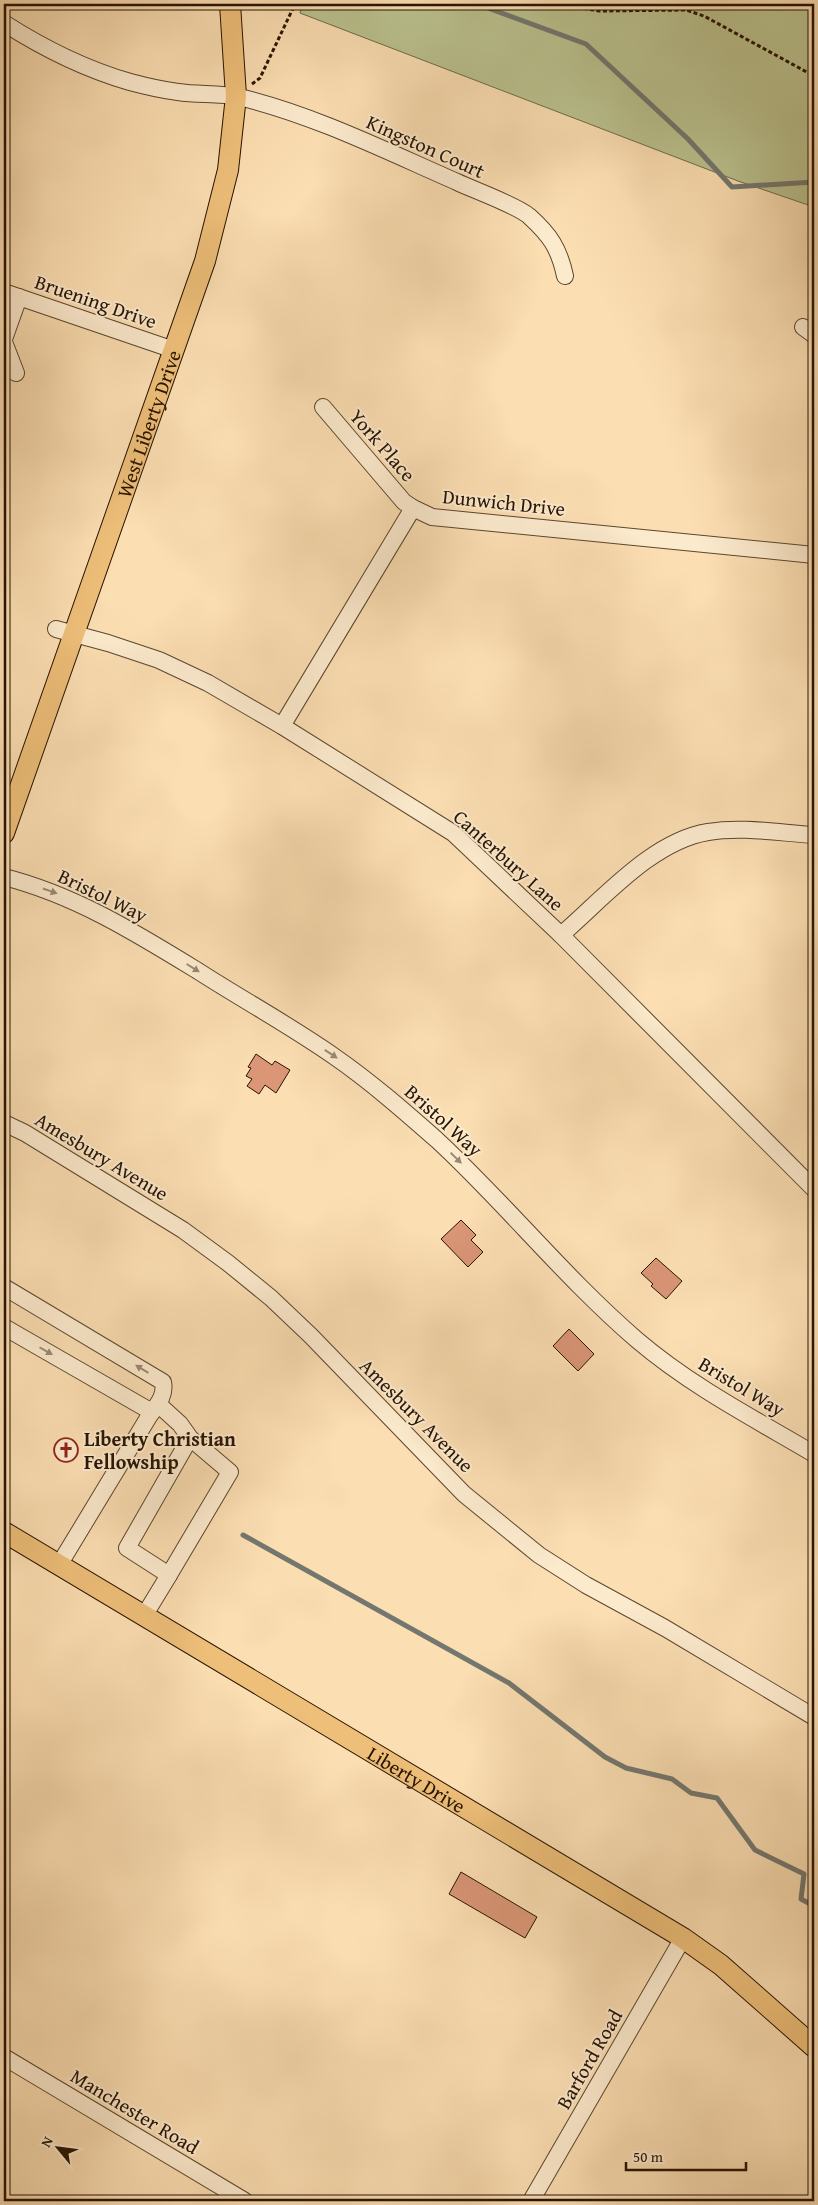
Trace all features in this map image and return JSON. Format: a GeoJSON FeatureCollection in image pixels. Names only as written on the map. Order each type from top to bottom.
{"type":"FeatureCollection","features":[{"type":"Feature","properties":{"kind":"main road","name":"West Liberty Drive"},"geometry":{"type":"LineString","coordinates":[[4,833],[65,632],[174,350],[205,261],[228,170],[236,96],[230,4]]}},
{"type":"Feature","properties":{"kind":"main road","name":"Liberty Drive"},"geometry":{"type":"LineString","coordinates":[[4,1532],[683,1938],[721,1965],[814,2047]]}},
{"type":"Feature","properties":{"kind":"street","name":"Kingston Court"},"geometry":{"type":"LineString","coordinates":[[4,23],[45,48],[87,67],[131,82],[178,92],[236,96],[278,107],[366,142],[527,215],[551,238],[561,256],[565,276]]}},
{"type":"Feature","properties":{"kind":"street","name":"Bruening Drive"},"geometry":{"type":"LineString","coordinates":[[12,295],[174,350]]}},
{"type":"Feature","properties":{"kind":"street"},"geometry":{"type":"LineString","coordinates":[[12,295],[4,340],[16,373]]}},
{"type":"Feature","properties":{"kind":"street","name":"York Place"},"geometry":{"type":"LineString","coordinates":[[323,407],[404,502],[413,508]]}},
{"type":"Feature","properties":{"kind":"street","name":"Dunwich Drive"},"geometry":{"type":"LineString","coordinates":[[282,726],[413,508],[443,519],[814,555]]}},
{"type":"Feature","properties":{"kind":"street","name":"Canterbury Lane"},"geometry":{"type":"LineString","coordinates":[[65,632],[108,643],[159,660],[208,683],[282,726],[453,833],[561,936],[814,1189]]}},
{"type":"Feature","properties":{"kind":"street"},"geometry":{"type":"LineString","coordinates":[[561,936],[644,861],[663,848],[685,838],[708,832],[731,830],[814,836]]}},
{"type":"Feature","properties":{"kind":"street","name":"Bristol Way"},"geometry":{"type":"LineString","coordinates":[[4,877],[62,895],[99,912],[335,1056],[388,1097],[484,1185],[601,1308],[638,1341],[678,1372],[730,1407],[814,1454]]}},
{"type":"Feature","properties":{"kind":"street","name":"Amesbury Avenue"},"geometry":{"type":"LineString","coordinates":[[4,1123],[25,1133],[184,1230],[228,1262],[271,1298],[311,1336],[464,1494],[539,1555],[586,1585],[665,1628],[814,1717]]}},
{"type":"Feature","properties":{"kind":"street"},"geometry":{"type":"LineString","coordinates":[[4,1287],[163,1382],[165,1390],[59,1565]]}},
{"type":"Feature","properties":{"kind":"street"},"geometry":{"type":"LineString","coordinates":[[4,1327],[155,1408],[180,1424],[190,1438],[230,1472],[144,1616]]}},
{"type":"Feature","properties":{"kind":"street"},"geometry":{"type":"LineString","coordinates":[[169,1575],[127,1548],[190,1438]]}},
{"type":"Feature","properties":{"kind":"street","name":"Barford Road"},"geometry":{"type":"LineString","coordinates":[[531,2201],[683,1938]]}},
{"type":"Feature","properties":{"kind":"street","name":"Manchester Road"},"geometry":{"type":"LineString","coordinates":[[4,2057],[245,2201]]}},
{"type":"Feature","properties":{"kind":"path"},"geometry":{"type":"LineString","coordinates":[[236,96],[260,78],[295,4]]}},
{"type":"Feature","properties":{"kind":"path"},"geometry":{"type":"LineString","coordinates":[[558,4],[599,12],[686,10],[704,16],[814,76]]}},
{"type":"Feature","properties":{"kind":"green space"},"geometry":{"type":"Polygon","coordinates":[[[302,4],[814,4],[814,207],[738,181],[300,13],[302,4]]]}},
{"type":"Feature","properties":{"kind":"building"},"geometry":{"type":"Polygon","coordinates":[[[256,1054],[272,1065],[275,1061],[290,1070],[276,1093],[265,1085],[259,1094],[247,1086],[252,1079],[246,1076],[251,1068],[248,1067],[256,1054]]]}},
{"type":"Feature","properties":{"kind":"building"},"geometry":{"type":"Polygon","coordinates":[[[461,1220],[476,1235],[471,1240],[483,1252],[468,1267],[441,1239],[461,1220]]]}},
{"type":"Feature","properties":{"kind":"building"},"geometry":{"type":"Polygon","coordinates":[[[656,1258],[682,1281],[666,1299],[651,1286],[653,1284],[641,1273],[656,1258]]]}},
{"type":"Feature","properties":{"kind":"building"},"geometry":{"type":"Polygon","coordinates":[[[569,1329],[594,1354],[578,1371],[553,1346],[569,1329]]]}},
{"type":"Feature","properties":{"kind":"building"},"geometry":{"type":"Polygon","coordinates":[[[461,1872],[537,1917],[525,1938],[449,1894],[461,1872]]]}},
{"type":"Feature","properties":{"kind":"waterway"},"geometry":{"type":"LineString","coordinates":[[477,4],[586,44],[688,139],[732,187],[814,182]]}},
{"type":"Feature","properties":{"kind":"waterway"},"geometry":{"type":"LineString","coordinates":[[243,1535],[509,1683],[605,1757],[626,1768],[672,1779],[691,1793],[717,1798],[755,1850],[804,1874],[801,1899],[814,1906]]}},
{"type":"Feature","properties":{"kind":"place","name":"Liberty Christian Fellowship"},"geometry":{"type":"Point","coordinates":[66,1450]}}]}
